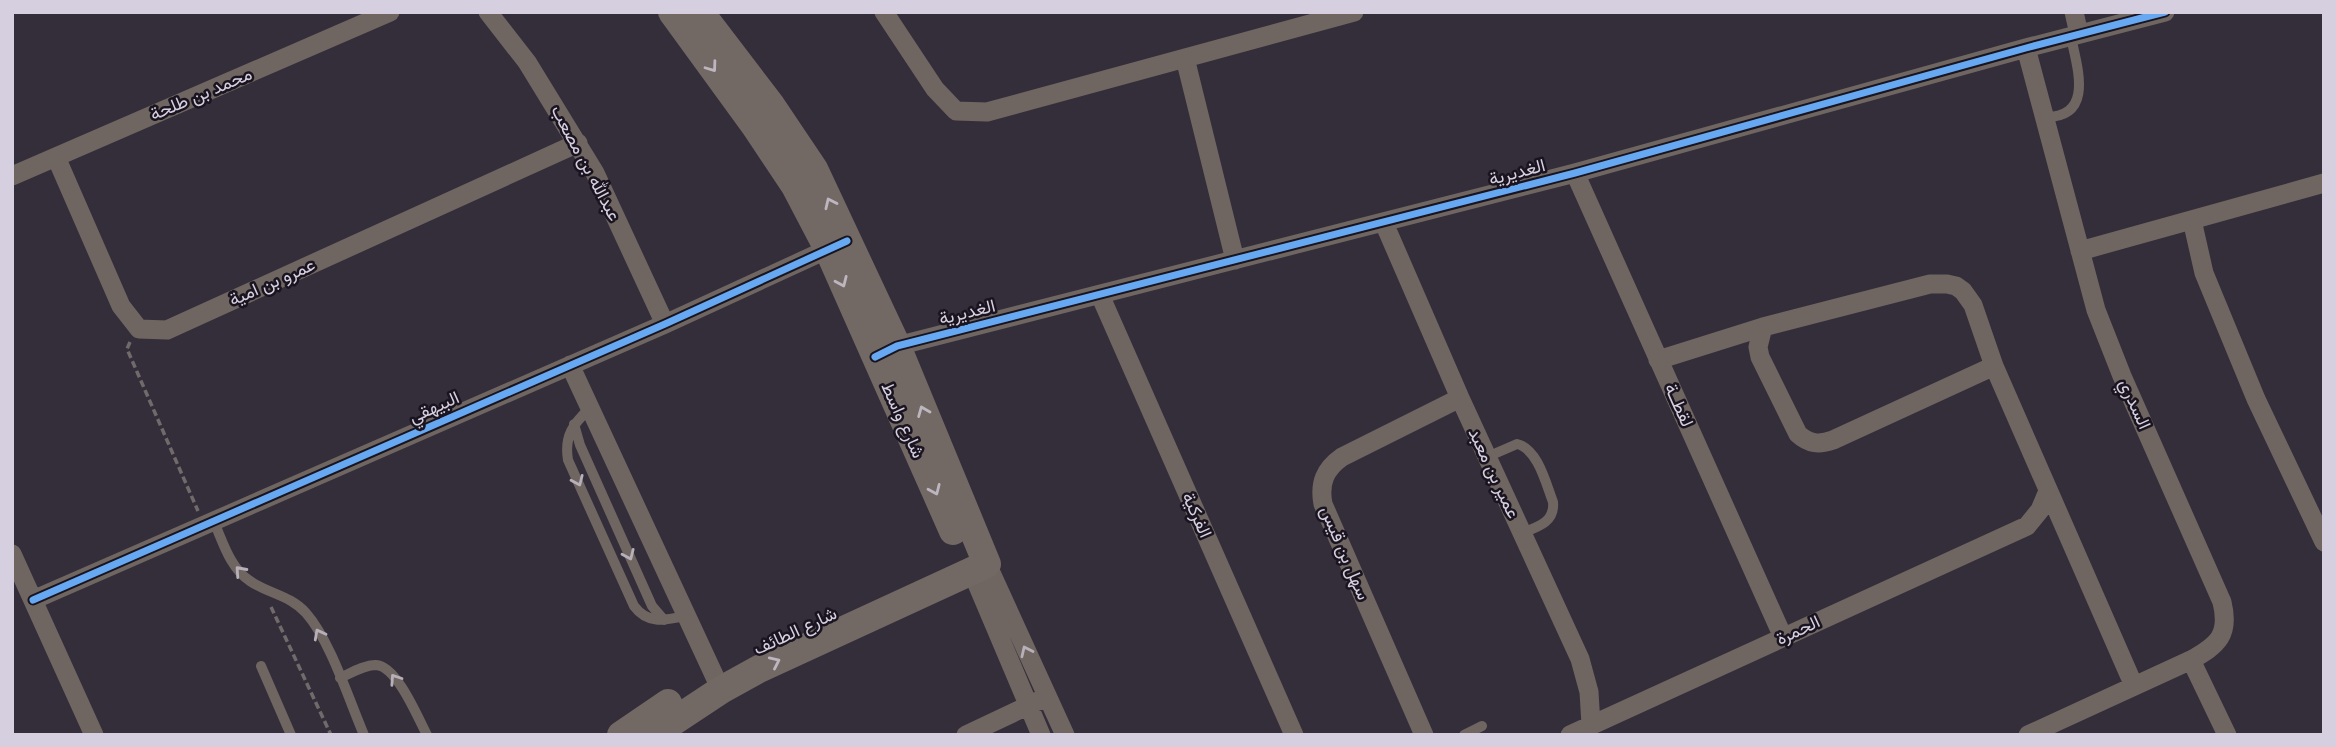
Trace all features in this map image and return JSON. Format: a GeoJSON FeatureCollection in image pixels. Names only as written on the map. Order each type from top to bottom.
{"type":"FeatureCollection","features":[{"type":"Feature","properties":{"kind":"street","name":"محمد بن طلحة"},"geometry":{"type":"LineString","coordinates":[[12,176],[390,12]]}},
{"type":"Feature","properties":{"kind":"street","name":"عبدالله بن مصعب"},"geometry":{"type":"LineString","coordinates":[[488,12],[527,62],[578,143],[595,173],[665,324]]}},
{"type":"Feature","properties":{"kind":"street","name":"شارع واسط"},"geometry":{"type":"LineString","coordinates":[[672,12],[837,245]]}},
{"type":"Feature","properties":{"kind":"street","name":"شارع واسط"},"geometry":{"type":"LineString","coordinates":[[699,12],[771,105],[814,169],[837,245],[976,561],[1041,735]]}},
{"type":"Feature","properties":{"kind":"street"},"geometry":{"type":"LineString","coordinates":[[884,12],[935,89],[956,111],[987,113],[1354,12]]}},
{"type":"Feature","properties":{"kind":"street"},"geometry":{"type":"LineString","coordinates":[[2074,12],[2075,36]]}},
{"type":"Feature","properties":{"kind":"street","name":"الغديرية"},"geometry":{"type":"LineString","coordinates":[[886,352],[1575,173],[2165,12]]}},
{"type":"Feature","properties":{"kind":"street","name":"السدري"},"geometry":{"type":"LineString","coordinates":[[2026,48],[2096,310],[2122,376],[2222,602],[2224,630],[2218,642],[2191,660]]}},
{"type":"Feature","properties":{"kind":"street"},"geometry":{"type":"LineString","coordinates":[[1185,58],[1235,260]]}},
{"type":"Feature","properties":{"kind":"street","name":"عمرو بن امية"},"geometry":{"type":"LineString","coordinates":[[139,329],[167,330],[578,143]]}},
{"type":"Feature","properties":{"kind":"street"},"geometry":{"type":"LineString","coordinates":[[56,157],[121,306],[139,329]]}},
{"type":"Feature","properties":{"kind":"street","name":"لقطــة"},"geometry":{"type":"LineString","coordinates":[[1575,173],[1783,637]]}},
{"type":"Feature","properties":{"kind":"street"},"geometry":{"type":"LineString","coordinates":[[2080,251],[2324,183]]}},
{"type":"Feature","properties":{"kind":"street"},"geometry":{"type":"LineString","coordinates":[[2192,220],[2204,273],[2245,374],[2324,542]]}},
{"type":"Feature","properties":{"kind":"street","name":"عمير بن معبد"},"geometry":{"type":"LineString","coordinates":[[1384,223],[1460,398],[1580,659],[1589,692],[1591,725]]}},
{"type":"Feature","properties":{"kind":"street","name":"البيهقي"},"geometry":{"type":"LineString","coordinates":[[33,600],[665,324],[837,245]]}},
{"type":"Feature","properties":{"kind":"street"},"geometry":{"type":"LineString","coordinates":[[1658,360],[1763,327],[1930,284],[1947,284],[1963,291],[1973,305],[1994,366],[2134,686]]}},
{"type":"Feature","properties":{"kind":"street","name":"الفركية"},"geometry":{"type":"LineString","coordinates":[[1100,295],[1294,735]]}},
{"type":"Feature","properties":{"kind":"street"},"geometry":{"type":"LineString","coordinates":[[1763,327],[1758,347],[1760,357],[1798,434],[1815,444],[1824,444],[1994,366]]}},
{"type":"Feature","properties":{"kind":"street"},"geometry":{"type":"LineString","coordinates":[[570,365],[717,682]]}},
{"type":"Feature","properties":{"kind":"street","name":"سهل بن قيس"},"geometry":{"type":"LineString","coordinates":[[1423,735],[1323,504],[1322,482],[1326,472],[1342,457],[1460,398]]}},
{"type":"Feature","properties":{"kind":"street"},"geometry":{"type":"LineString","coordinates":[[2027,526],[2040,510],[2048,491]]}},
{"type":"Feature","properties":{"kind":"street","name":"الحمرة"},"geometry":{"type":"LineString","coordinates":[[1570,735],[2027,526],[2065,530]]}},
{"type":"Feature","properties":{"kind":"street"},"geometry":{"type":"LineString","coordinates":[[12,554],[94,735]]}},
{"type":"Feature","properties":{"kind":"street","name":"شارع واسط"},"geometry":{"type":"LineString","coordinates":[[976,561],[1065,735]]}},
{"type":"Feature","properties":{"kind":"street","name":"شارع الطائف"},"geometry":{"type":"LineString","coordinates":[[636,733],[717,682],[844,629],[976,561]]}},
{"type":"Feature","properties":{"kind":"street"},"geometry":{"type":"LineString","coordinates":[[2028,735],[2191,660],[2227,735]]}},
{"type":"Feature","properties":{"kind":"street"},"geometry":{"type":"LineString","coordinates":[[966,735],[1047,696]]}},
{"type":"Feature","properties":{"kind":"lane"},"geometry":{"type":"LineString","coordinates":[[2043,117],[2063,114],[2071,109],[2080,92],[2075,36]]}},
{"type":"Feature","properties":{"kind":"lane"},"geometry":{"type":"LineString","coordinates":[[590,408],[574,424],[567,439],[568,460],[634,606],[647,618],[664,620],[686,616]]}},
{"type":"Feature","properties":{"kind":"lane"},"geometry":{"type":"LineString","coordinates":[[574,424],[580,445],[652,606],[664,620]]}},
{"type":"Feature","properties":{"kind":"lane"},"geometry":{"type":"LineString","coordinates":[[1487,457],[1517,444],[1527,448],[1533,457],[1554,508],[1549,520],[1544,524],[1522,533]]}},
{"type":"Feature","properties":{"kind":"lane"},"geometry":{"type":"LineString","coordinates":[[209,524],[239,572],[250,581],[289,598],[305,611],[323,639],[364,735]]}},
{"type":"Feature","properties":{"kind":"lane"},"geometry":{"type":"LineString","coordinates":[[340,678],[373,665],[387,668],[427,735]]}},
{"type":"Feature","properties":{"kind":"lane"},"geometry":{"type":"LineString","coordinates":[[261,666],[291,735]]}},
{"type":"Feature","properties":{"kind":"lane"},"geometry":{"type":"LineString","coordinates":[[1464,735],[1482,726]]}},
{"type":"Feature","properties":{"kind":"path"},"geometry":{"type":"LineString","coordinates":[[139,329],[127,348],[209,524]]}},
{"type":"Feature","properties":{"kind":"path"},"geometry":{"type":"LineString","coordinates":[[262,587],[331,735]]}},
{"type":"Feature","properties":{"kind":"cycle path"},"geometry":{"type":"LineString","coordinates":[[875,357],[897,346],[1575,173],[2165,12]]}},
{"type":"Feature","properties":{"kind":"cycle path"},"geometry":{"type":"LineString","coordinates":[[33,600],[665,324],[847,241]]}}]}
